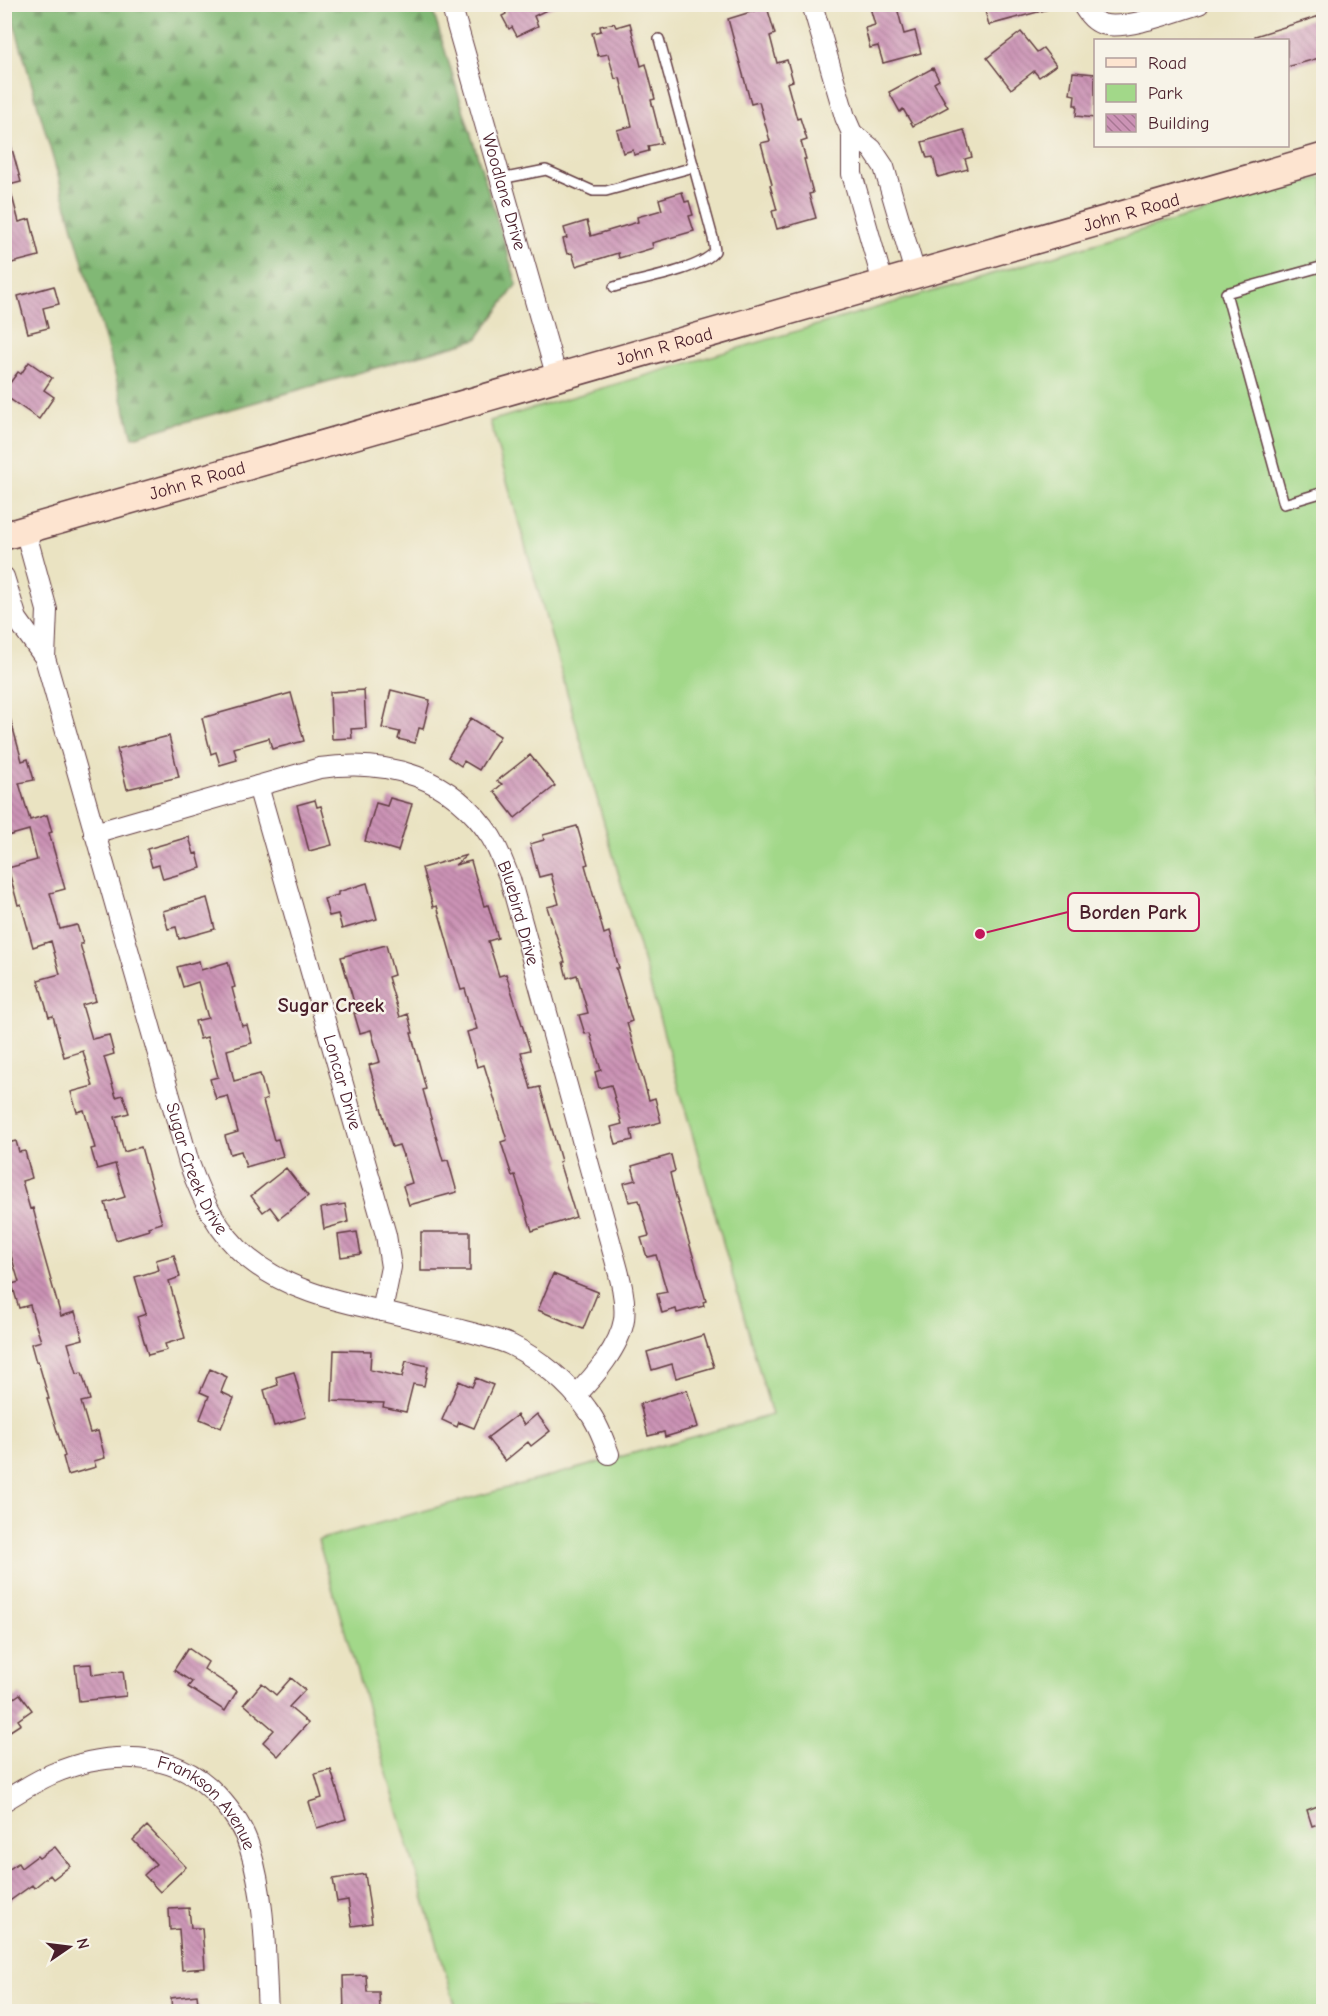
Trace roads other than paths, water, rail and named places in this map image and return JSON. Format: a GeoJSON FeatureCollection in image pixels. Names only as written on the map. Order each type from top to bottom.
{"type":"FeatureCollection","features":[{"type":"Feature","properties":{"kind":"main road","name":"John R Road"},"geometry":{"type":"LineString","coordinates":[[15,533],[1323,157]]}},
{"type":"Feature","properties":{"kind":"street","name":"Woodlane Drive"},"geometry":{"type":"LineString","coordinates":[[451,4],[557,378]]}},
{"type":"Feature","properties":{"kind":"street"},"geometry":{"type":"LineString","coordinates":[[812,4],[845,117],[852,133],[852,174],[883,282]]}},
{"type":"Feature","properties":{"kind":"street"},"geometry":{"type":"LineString","coordinates":[[1083,4],[1089,16],[1100,24],[1112,26],[1128,25],[1199,4]]}},
{"type":"Feature","properties":{"kind":"street"},"geometry":{"type":"LineString","coordinates":[[852,133],[872,149],[884,167],[915,273]]}},
{"type":"Feature","properties":{"kind":"street","name":"Sugar Creek Drive"},"geometry":{"type":"LineString","coordinates":[[15,533],[47,610],[45,658],[189,1162],[206,1205],[233,1243],[249,1258],[270,1273],[322,1297],[490,1337],[510,1345],[547,1369],[576,1395],[596,1424],[609,1454]]}},
{"type":"Feature","properties":{"kind":"street","name":"Sugar Creek Drive"},"geometry":{"type":"LineString","coordinates":[[4,577],[17,619],[45,658]]}},
{"type":"Feature","properties":{"kind":"street","name":"Bluebird Drive"},"geometry":{"type":"LineString","coordinates":[[94,833],[320,768],[345,764],[392,768],[433,784],[462,804],[484,828],[496,847],[510,879],[610,1241],[622,1294],[624,1320],[616,1342],[594,1377],[576,1395]]}},
{"type":"Feature","properties":{"kind":"street","name":"Loncar Drive"},"geometry":{"type":"LineString","coordinates":[[258,786],[386,1235],[391,1267],[382,1311]]}},
{"type":"Feature","properties":{"kind":"street","name":"Frankson Avenue"},"geometry":{"type":"LineString","coordinates":[[4,1800],[52,1774],[98,1761],[132,1758],[158,1761],[174,1765],[198,1778],[225,1804],[240,1826],[249,1846],[260,1899],[268,2012]]}},
{"type":"Feature","properties":{"kind":"lane"},"geometry":{"type":"LineString","coordinates":[[614,286],[694,265],[710,258],[715,251],[659,39]]}},
{"type":"Feature","properties":{"kind":"lane"},"geometry":{"type":"LineString","coordinates":[[500,179],[546,170],[593,191],[606,191],[694,166]]}},
{"type":"Feature","properties":{"kind":"lane"},"geometry":{"type":"LineString","coordinates":[[1323,266],[1226,293],[1284,504],[1323,492]]}},
{"type":"Feature","properties":{"kind":"place","name":"Borden Park"},"geometry":{"type":"Point","coordinates":[980,934]}},
{"type":"Feature","properties":{"kind":"district","name":"Sugar Creek"},"geometry":{"type":"Point","coordinates":[331,1005]}}]}
